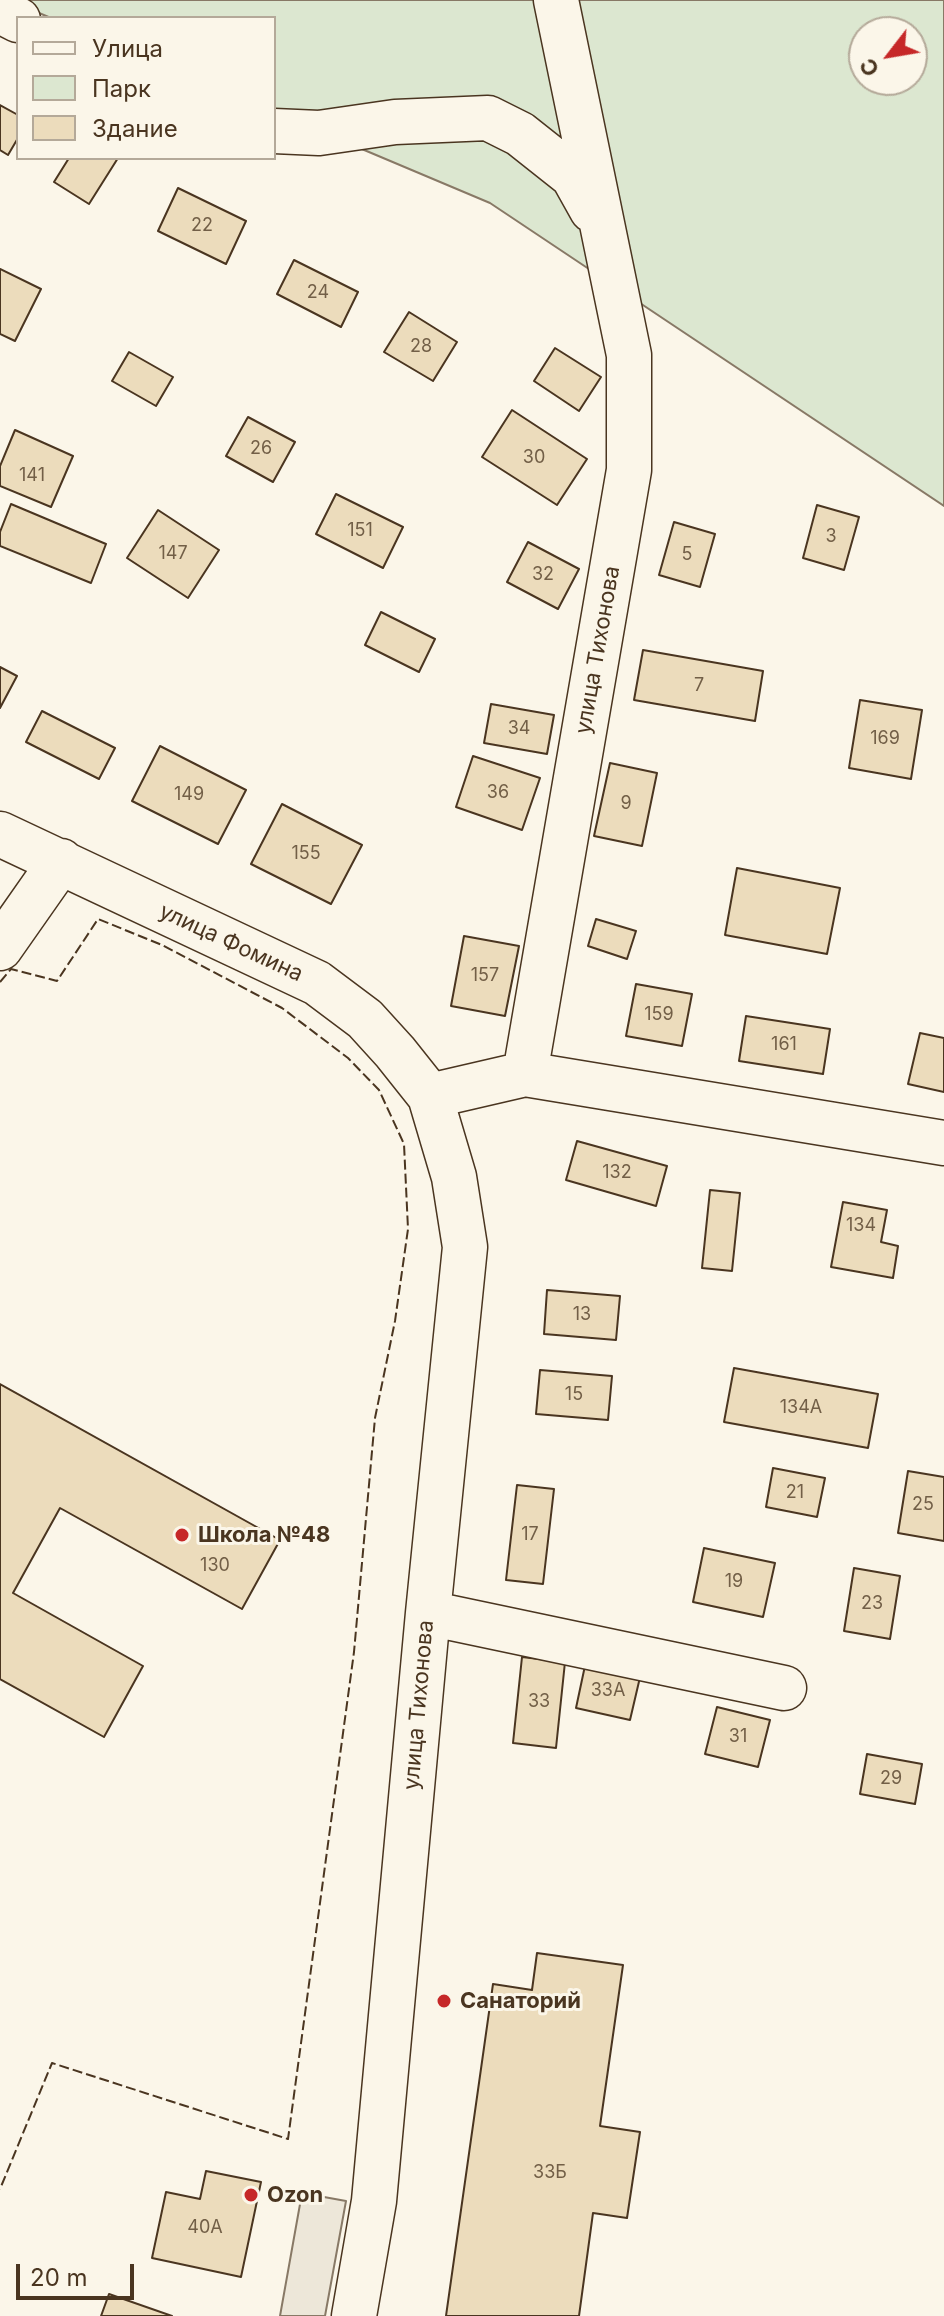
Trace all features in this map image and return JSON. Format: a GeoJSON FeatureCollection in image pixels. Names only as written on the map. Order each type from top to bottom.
{"type":"FeatureCollection","features":[{"type":"Feature","properties":{"kind":"street","name":"улица Тихонова"},"geometry":{"type":"LineString","coordinates":[[525,1074],[629,470],[629,355],[556,0]]}},
{"type":"Feature","properties":{"kind":"street"},"geometry":{"type":"LineString","coordinates":[[276,131],[319,133],[395,122],[488,118],[520,134],[573,176],[602,226]]}},
{"type":"Feature","properties":{"kind":"street","name":"улица Фомина"},"geometry":{"type":"LineString","coordinates":[[0,834],[317,983],[365,1019],[430,1096]]}},
{"type":"Feature","properties":{"kind":"street"},"geometry":{"type":"LineString","coordinates":[[0,948],[61,861]]}},
{"type":"Feature","properties":{"kind":"street"},"geometry":{"type":"LineString","coordinates":[[430,1096],[525,1074],[944,1143]]}},
{"type":"Feature","properties":{"kind":"street","name":"улица Тихонова"},"geometry":{"type":"LineString","coordinates":[[354,2316],[374,2201],[465,1247],[454,1177],[430,1096]]}},
{"type":"Feature","properties":{"kind":"street"},"geometry":{"type":"LineString","coordinates":[[428,1613],[784,1688]]}},
{"type":"Feature","properties":{"kind":"green space"},"geometry":{"type":"Polygon","coordinates":[[[8,0],[944,0],[944,506],[490,203],[276,113],[276,16],[46,16],[8,0]]]}},
{"type":"Feature","properties":{"kind":"shaded area"},"geometry":{"type":"Polygon","coordinates":[[[302,2193],[346,2201],[325,2316],[280,2316],[302,2193]]]}},
{"type":"Feature","properties":{"kind":"building"},"geometry":{"type":"Polygon","coordinates":[[[0,105],[16,114],[16,141],[8,155],[0,150],[0,105]]]}},
{"type":"Feature","properties":{"kind":"building"},"geometry":{"type":"Polygon","coordinates":[[[68,160],[117,160],[89,204],[54,182],[68,160]]]}},
{"type":"Feature","properties":{"kind":"building"},"geometry":{"type":"Polygon","coordinates":[[[178,188],[246,221],[226,264],[158,231],[178,188]]]}},
{"type":"Feature","properties":{"kind":"building"},"geometry":{"type":"Polygon","coordinates":[[[294,260],[358,292],[341,327],[277,294],[294,260]]]}},
{"type":"Feature","properties":{"kind":"building"},"geometry":{"type":"Polygon","coordinates":[[[0,269],[41,289],[15,341],[0,334],[0,269]]]}},
{"type":"Feature","properties":{"kind":"building"},"geometry":{"type":"Polygon","coordinates":[[[409,312],[457,342],[433,381],[384,352],[409,312]]]}},
{"type":"Feature","properties":{"kind":"building"},"geometry":{"type":"Polygon","coordinates":[[[555,348],[601,377],[579,411],[534,381],[555,348]]]}},
{"type":"Feature","properties":{"kind":"building"},"geometry":{"type":"Polygon","coordinates":[[[129,352],[173,377],[156,406],[112,381],[129,352]]]}},
{"type":"Feature","properties":{"kind":"building"},"geometry":{"type":"Polygon","coordinates":[[[512,410],[587,459],[557,505],[482,457],[512,410]]]}},
{"type":"Feature","properties":{"kind":"building"},"geometry":{"type":"Polygon","coordinates":[[[248,417],[295,442],[273,482],[226,456],[248,417]]]}},
{"type":"Feature","properties":{"kind":"building"},"geometry":{"type":"Polygon","coordinates":[[[15,430],[73,456],[51,507],[0,486],[0,466],[15,430]]]}},
{"type":"Feature","properties":{"kind":"building"},"geometry":{"type":"Polygon","coordinates":[[[336,494],[403,527],[383,568],[316,534],[336,494]]]}},
{"type":"Feature","properties":{"kind":"building"},"geometry":{"type":"Polygon","coordinates":[[[11,504],[106,544],[91,583],[0,546],[0,532],[11,504]]]}},
{"type":"Feature","properties":{"kind":"building"},"geometry":{"type":"Polygon","coordinates":[[[817,505],[859,517],[844,570],[803,558],[817,505]]]}},
{"type":"Feature","properties":{"kind":"building"},"geometry":{"type":"Polygon","coordinates":[[[158,510],[219,550],[188,598],[127,558],[158,510]]]}},
{"type":"Feature","properties":{"kind":"building"},"geometry":{"type":"Polygon","coordinates":[[[674,522],[715,534],[700,587],[659,575],[674,522]]]}},
{"type":"Feature","properties":{"kind":"building"},"geometry":{"type":"Polygon","coordinates":[[[528,542],[579,569],[558,609],[507,582],[528,542]]]}},
{"type":"Feature","properties":{"kind":"building"},"geometry":{"type":"Polygon","coordinates":[[[381,612],[435,639],[419,672],[365,645],[381,612]]]}},
{"type":"Feature","properties":{"kind":"building"},"geometry":{"type":"Polygon","coordinates":[[[643,650],[763,671],[755,721],[634,700],[643,650]]]}},
{"type":"Feature","properties":{"kind":"building"},"geometry":{"type":"Polygon","coordinates":[[[0,667],[17,676],[0,708],[0,667]]]}},
{"type":"Feature","properties":{"kind":"building"},"geometry":{"type":"Polygon","coordinates":[[[860,700],[922,710],[911,779],[849,768],[860,700]]]}},
{"type":"Feature","properties":{"kind":"building"},"geometry":{"type":"Polygon","coordinates":[[[491,704],[554,715],[547,754],[484,743],[491,704]]]}},
{"type":"Feature","properties":{"kind":"building"},"geometry":{"type":"Polygon","coordinates":[[[42,711],[115,748],[99,779],[26,742],[42,711]]]}},
{"type":"Feature","properties":{"kind":"building"},"geometry":{"type":"Polygon","coordinates":[[[160,746],[246,790],[218,844],[132,801],[160,746]]]}},
{"type":"Feature","properties":{"kind":"building"},"geometry":{"type":"Polygon","coordinates":[[[473,756],[540,778],[522,830],[456,807],[473,756]]]}},
{"type":"Feature","properties":{"kind":"building"},"geometry":{"type":"Polygon","coordinates":[[[610,763],[657,773],[642,846],[594,836],[610,763]]]}},
{"type":"Feature","properties":{"kind":"building"},"geometry":{"type":"Polygon","coordinates":[[[282,804],[362,845],[331,904],[251,864],[282,804]]]}},
{"type":"Feature","properties":{"kind":"building"},"geometry":{"type":"Polygon","coordinates":[[[737,868],[840,888],[827,954],[725,935],[737,868]]]}},
{"type":"Feature","properties":{"kind":"building"},"geometry":{"type":"Polygon","coordinates":[[[596,919],[636,931],[627,959],[588,946],[596,919]]]}},
{"type":"Feature","properties":{"kind":"building"},"geometry":{"type":"Polygon","coordinates":[[[464,936],[519,946],[505,1016],[451,1006],[464,936]]]}},
{"type":"Feature","properties":{"kind":"building"},"geometry":{"type":"Polygon","coordinates":[[[636,984],[692,994],[682,1046],[626,1036],[636,984]]]}},
{"type":"Feature","properties":{"kind":"building"},"geometry":{"type":"Polygon","coordinates":[[[746,1016],[830,1029],[823,1074],[739,1061],[746,1016]]]}},
{"type":"Feature","properties":{"kind":"building"},"geometry":{"type":"Polygon","coordinates":[[[920,1033],[944,1038],[944,1092],[908,1084],[920,1033]]]}},
{"type":"Feature","properties":{"kind":"building"},"geometry":{"type":"Polygon","coordinates":[[[577,1141],[667,1166],[656,1206],[566,1180],[577,1141]]]}},
{"type":"Feature","properties":{"kind":"building"},"geometry":{"type":"Polygon","coordinates":[[[710,1190],[740,1193],[732,1271],[702,1268],[710,1190]]]}},
{"type":"Feature","properties":{"kind":"building"},"geometry":{"type":"Polygon","coordinates":[[[843,1202],[887,1210],[881,1242],[898,1246],[893,1278],[831,1267],[843,1202]]]}},
{"type":"Feature","properties":{"kind":"building"},"geometry":{"type":"Polygon","coordinates":[[[547,1290],[620,1296],[616,1340],[544,1334],[547,1290]]]}},
{"type":"Feature","properties":{"kind":"building"},"geometry":{"type":"Polygon","coordinates":[[[734,1368],[878,1394],[868,1448],[724,1422],[734,1368]]]}},
{"type":"Feature","properties":{"kind":"building"},"geometry":{"type":"Polygon","coordinates":[[[540,1370],[612,1376],[608,1420],[536,1414],[540,1370]]]}},
{"type":"Feature","properties":{"kind":"building"},"geometry":{"type":"Polygon","coordinates":[[[0,1384],[280,1540],[242,1609],[60,1508],[13,1593],[143,1666],[104,1737],[0,1679],[0,1384]]]}},
{"type":"Feature","properties":{"kind":"building"},"geometry":{"type":"Polygon","coordinates":[[[773,1468],[825,1478],[817,1517],[766,1507],[773,1468]]]}},
{"type":"Feature","properties":{"kind":"building"},"geometry":{"type":"Polygon","coordinates":[[[908,1471],[944,1477],[944,1541],[898,1533],[908,1471]]]}},
{"type":"Feature","properties":{"kind":"building"},"geometry":{"type":"Polygon","coordinates":[[[517,1485],[554,1489],[543,1584],[506,1580],[517,1485]]]}},
{"type":"Feature","properties":{"kind":"building"},"geometry":{"type":"Polygon","coordinates":[[[704,1548],[775,1563],[763,1617],[693,1602],[704,1548]]]}},
{"type":"Feature","properties":{"kind":"building"},"geometry":{"type":"Polygon","coordinates":[[[854,1568],[900,1576],[890,1639],[844,1631],[854,1568]]]}},
{"type":"Feature","properties":{"kind":"building"},"geometry":{"type":"Polygon","coordinates":[[[522,1657],[565,1662],[556,1748],[513,1743],[522,1657]]]}},
{"type":"Feature","properties":{"kind":"building"},"geometry":{"type":"Polygon","coordinates":[[[586,1661],[641,1673],[630,1720],[576,1708],[586,1661]]]}},
{"type":"Feature","properties":{"kind":"building"},"geometry":{"type":"Polygon","coordinates":[[[717,1707],[770,1720],[758,1767],[705,1754],[717,1707]]]}},
{"type":"Feature","properties":{"kind":"building"},"geometry":{"type":"Polygon","coordinates":[[[867,1754],[922,1764],[915,1804],[860,1794],[867,1754]]]}},
{"type":"Feature","properties":{"kind":"building"},"geometry":{"type":"Polygon","coordinates":[[[537,1953],[623,1965],[600,2126],[640,2132],[627,2218],[593,2213],[579,2316],[446,2316],[493,1984],[532,1990],[537,1953]]]}},
{"type":"Feature","properties":{"kind":"building"},"geometry":{"type":"Polygon","coordinates":[[[206,2171],[261,2182],[241,2277],[152,2258],[166,2192],[200,2199],[206,2171]]]}},
{"type":"Feature","properties":{"kind":"building"},"geometry":{"type":"Polygon","coordinates":[[[109,2294],[172,2316],[101,2316],[109,2294]]]}},
{"type":"Feature","properties":{"kind":"fence"},"geometry":{"type":"LineString","coordinates":[[0,982],[11,969],[57,981],[98,919],[162,945],[282,1008],[348,1058],[379,1090],[404,1144],[408,1229],[395,1321],[375,1418],[354,1652],[288,2139],[52,2063],[0,2189]]}},
{"type":"Feature","properties":{"kind":"place","name":"Школа №48"},"geometry":{"type":"Point","coordinates":[182,1535]}},
{"type":"Feature","properties":{"kind":"place","name":"Санаторий"},"geometry":{"type":"Point","coordinates":[444,2001]}},
{"type":"Feature","properties":{"kind":"place","name":"Ozon"},"geometry":{"type":"Point","coordinates":[251,2195]}}]}
